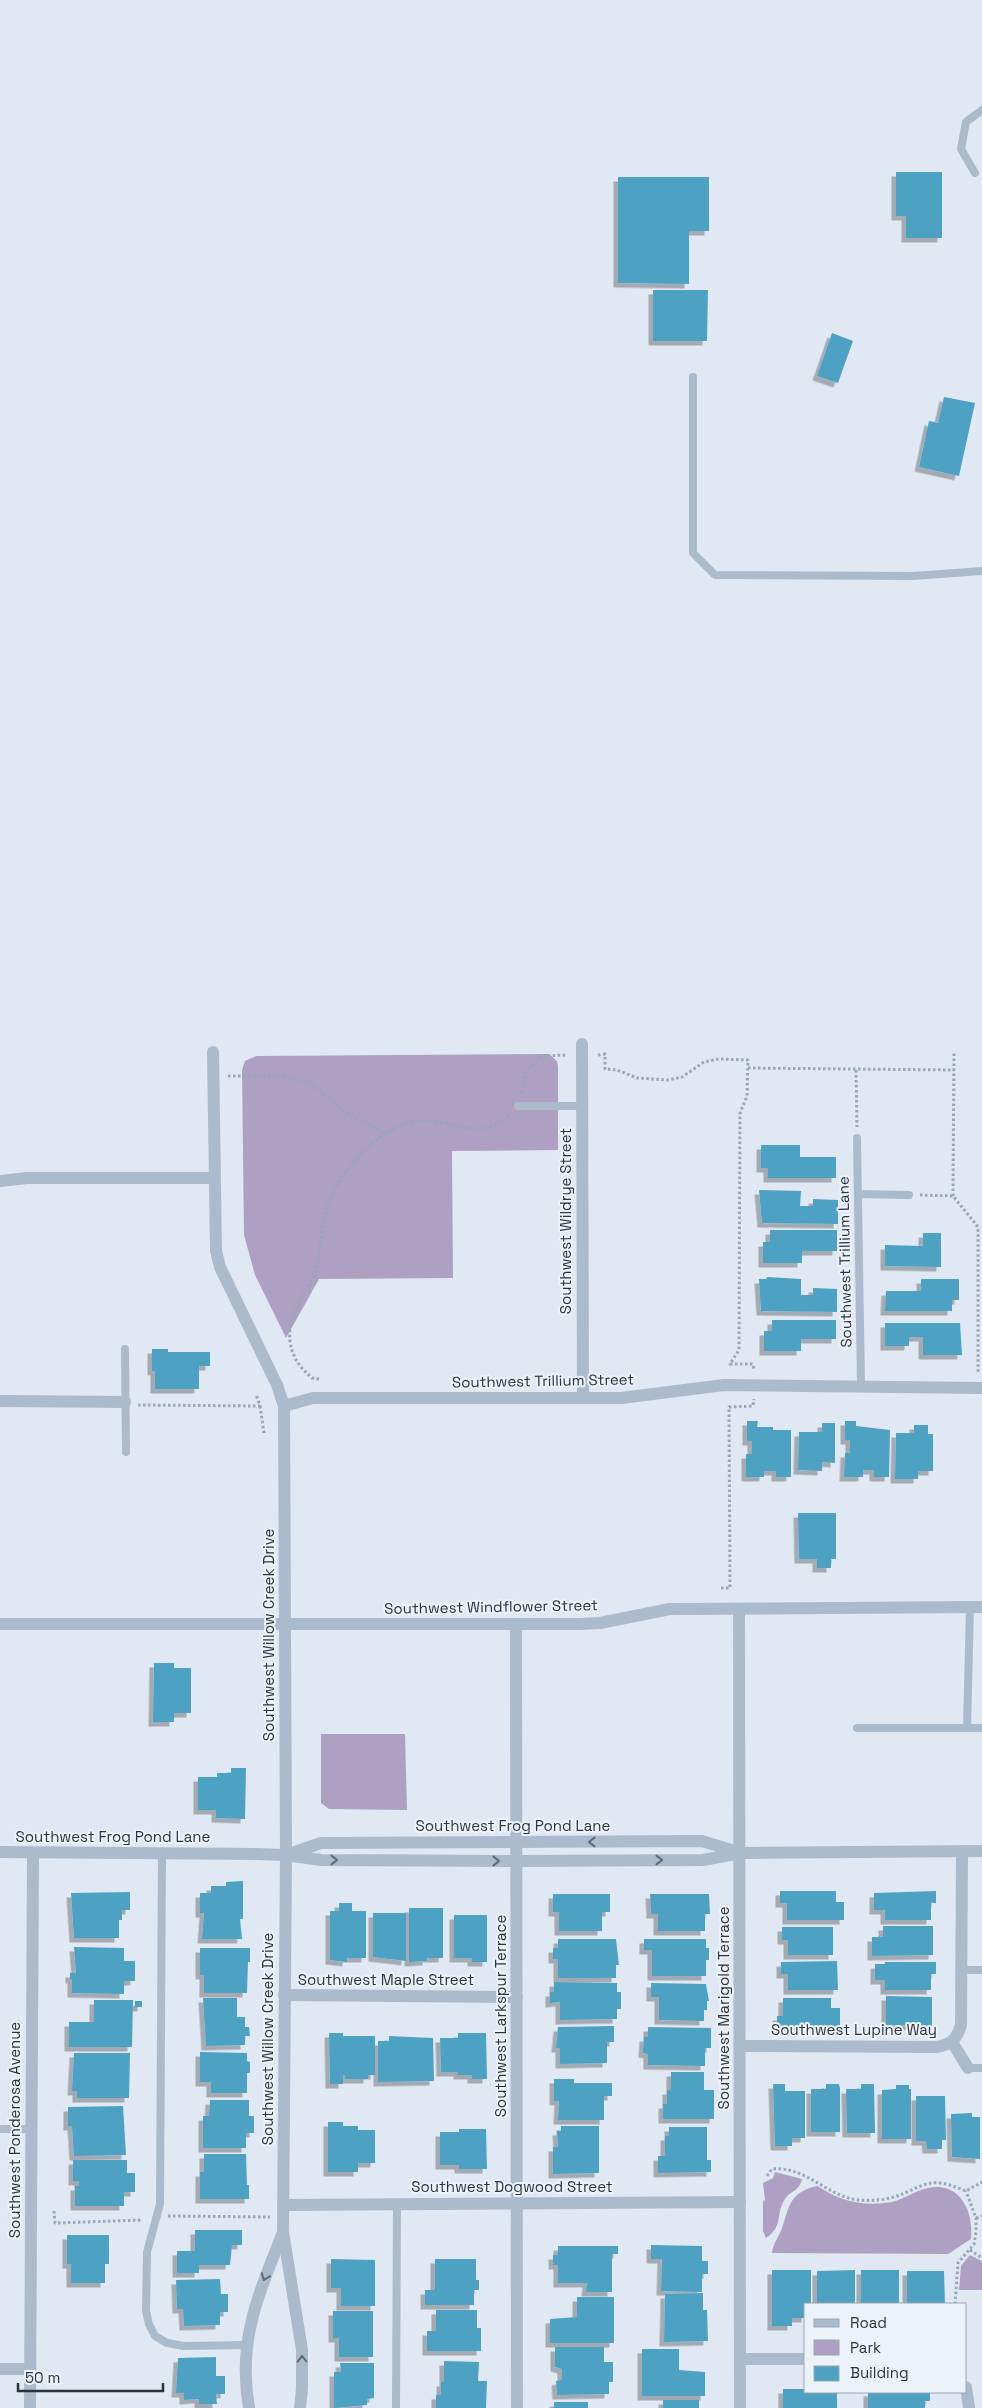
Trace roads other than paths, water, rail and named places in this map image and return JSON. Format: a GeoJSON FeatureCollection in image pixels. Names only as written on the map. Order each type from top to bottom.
{"type":"FeatureCollection","features":[{"type":"Feature","properties":{"kind":"street","name":"Southwest Wildrye Street"},"geometry":{"type":"LineString","coordinates":[[582,1050],[583,1398]]}},
{"type":"Feature","properties":{"kind":"street","name":"Southwest Willow Creek Drive"},"geometry":{"type":"LineString","coordinates":[[214,1052],[214,1235],[216,1251],[220,1267],[277,1385],[284,1406],[286,1855],[283,2232],[302,2350],[300,2408]]}},
{"type":"Feature","properties":{"kind":"street"},"geometry":{"type":"LineString","coordinates":[[0,1181],[27,1178],[214,1178]]}},
{"type":"Feature","properties":{"kind":"street","name":"Southwest Trillium Street"},"geometry":{"type":"LineString","coordinates":[[284,1406],[313,1398],[621,1398],[709,1386],[980,1388]]}},
{"type":"Feature","properties":{"kind":"street"},"geometry":{"type":"LineString","coordinates":[[0,1401],[125,1403]]}},
{"type":"Feature","properties":{"kind":"street","name":"Southwest Windflower Street"},"geometry":{"type":"LineString","coordinates":[[0,1624],[593,1623],[670,1609],[976,1607]]}},
{"type":"Feature","properties":{"kind":"street","name":"Southwest Marigold Terrace"},"geometry":{"type":"LineString","coordinates":[[739,1609],[741,1853],[740,2408]]}},
{"type":"Feature","properties":{"kind":"street","name":"Southwest Larkspur Terrace"},"geometry":{"type":"LineString","coordinates":[[516,1624],[517,2408]]}},
{"type":"Feature","properties":{"kind":"street","name":"Southwest Frog Pond Lane"},"geometry":{"type":"LineString","coordinates":[[286,1855],[320,1843],[702,1841],[741,1853]]}},
{"type":"Feature","properties":{"kind":"street","name":"Southwest Lupine Way"},"geometry":{"type":"LineString","coordinates":[[740,2046],[936,2046],[952,2042],[958,2035],[961,2025],[962,1851]]}},
{"type":"Feature","properties":{"kind":"street","name":"Southwest Frog Pond Lane"},"geometry":{"type":"LineString","coordinates":[[0,1852],[286,1855],[321,1860],[517,1861],[703,1860],[741,1853],[982,1851]]}},
{"type":"Feature","properties":{"kind":"street","name":"Southwest Ponderosa Avenue"},"geometry":{"type":"LineString","coordinates":[[30,2408],[33,1853]]}},
{"type":"Feature","properties":{"kind":"street","name":"Southwest Maple Street"},"geometry":{"type":"LineString","coordinates":[[284,1995],[517,1997]]}},
{"type":"Feature","properties":{"kind":"street"},"geometry":{"type":"LineString","coordinates":[[952,2042],[968,2068]]}},
{"type":"Feature","properties":{"kind":"street","name":"Southwest Dogwood Street"},"geometry":{"type":"LineString","coordinates":[[283,2205],[740,2202]]}},
{"type":"Feature","properties":{"kind":"street","name":"Southwest Willow Creek Drive"},"geometry":{"type":"LineString","coordinates":[[249,2408],[246,2391],[247,2345],[253,2307],[283,2232]]}},
{"type":"Feature","properties":{"kind":"street"},"geometry":{"type":"LineString","coordinates":[[740,2359],[804,2359]]}},
{"type":"Feature","properties":{"kind":"street"},"geometry":{"type":"LineString","coordinates":[[0,2369],[30,2369]]}},
{"type":"Feature","properties":{"kind":"street"},"geometry":{"type":"LineString","coordinates":[[967,2393],[969,2408]]}},
{"type":"Feature","properties":{"kind":"lane"},"geometry":{"type":"LineString","coordinates":[[975,172],[960,149],[966,122],[982,110]]}},
{"type":"Feature","properties":{"kind":"lane"},"geometry":{"type":"LineString","coordinates":[[693,377],[693,553],[715,575],[913,576],[982,571]]}},
{"type":"Feature","properties":{"kind":"lane"},"geometry":{"type":"LineString","coordinates":[[518,1106],[582,1106]]}},
{"type":"Feature","properties":{"kind":"lane","name":"Southwest Trillium Lane"},"geometry":{"type":"LineString","coordinates":[[857,1138],[860,1386]]}},
{"type":"Feature","properties":{"kind":"lane"},"geometry":{"type":"LineString","coordinates":[[858,1194],[909,1195]]}},
{"type":"Feature","properties":{"kind":"lane"},"geometry":{"type":"LineString","coordinates":[[125,1349],[126,1452]]}},
{"type":"Feature","properties":{"kind":"lane"},"geometry":{"type":"LineString","coordinates":[[967,1728],[976,1607]]}},
{"type":"Feature","properties":{"kind":"lane"},"geometry":{"type":"LineString","coordinates":[[857,1728],[982,1728]]}},
{"type":"Feature","properties":{"kind":"lane"},"geometry":{"type":"LineString","coordinates":[[162,1854],[160,2204],[147,2252],[146,2311],[149,2324],[155,2336],[167,2343],[184,2346],[247,2345]]}},
{"type":"Feature","properties":{"kind":"lane"},"geometry":{"type":"LineString","coordinates":[[962,1970],[982,1970]]}},
{"type":"Feature","properties":{"kind":"lane"},"geometry":{"type":"LineString","coordinates":[[968,2068],[982,2068]]}},
{"type":"Feature","properties":{"kind":"lane"},"geometry":{"type":"LineString","coordinates":[[0,2128],[32,2128]]}},
{"type":"Feature","properties":{"kind":"lane"},"geometry":{"type":"LineString","coordinates":[[396,2204],[396,2408]]}}]}
